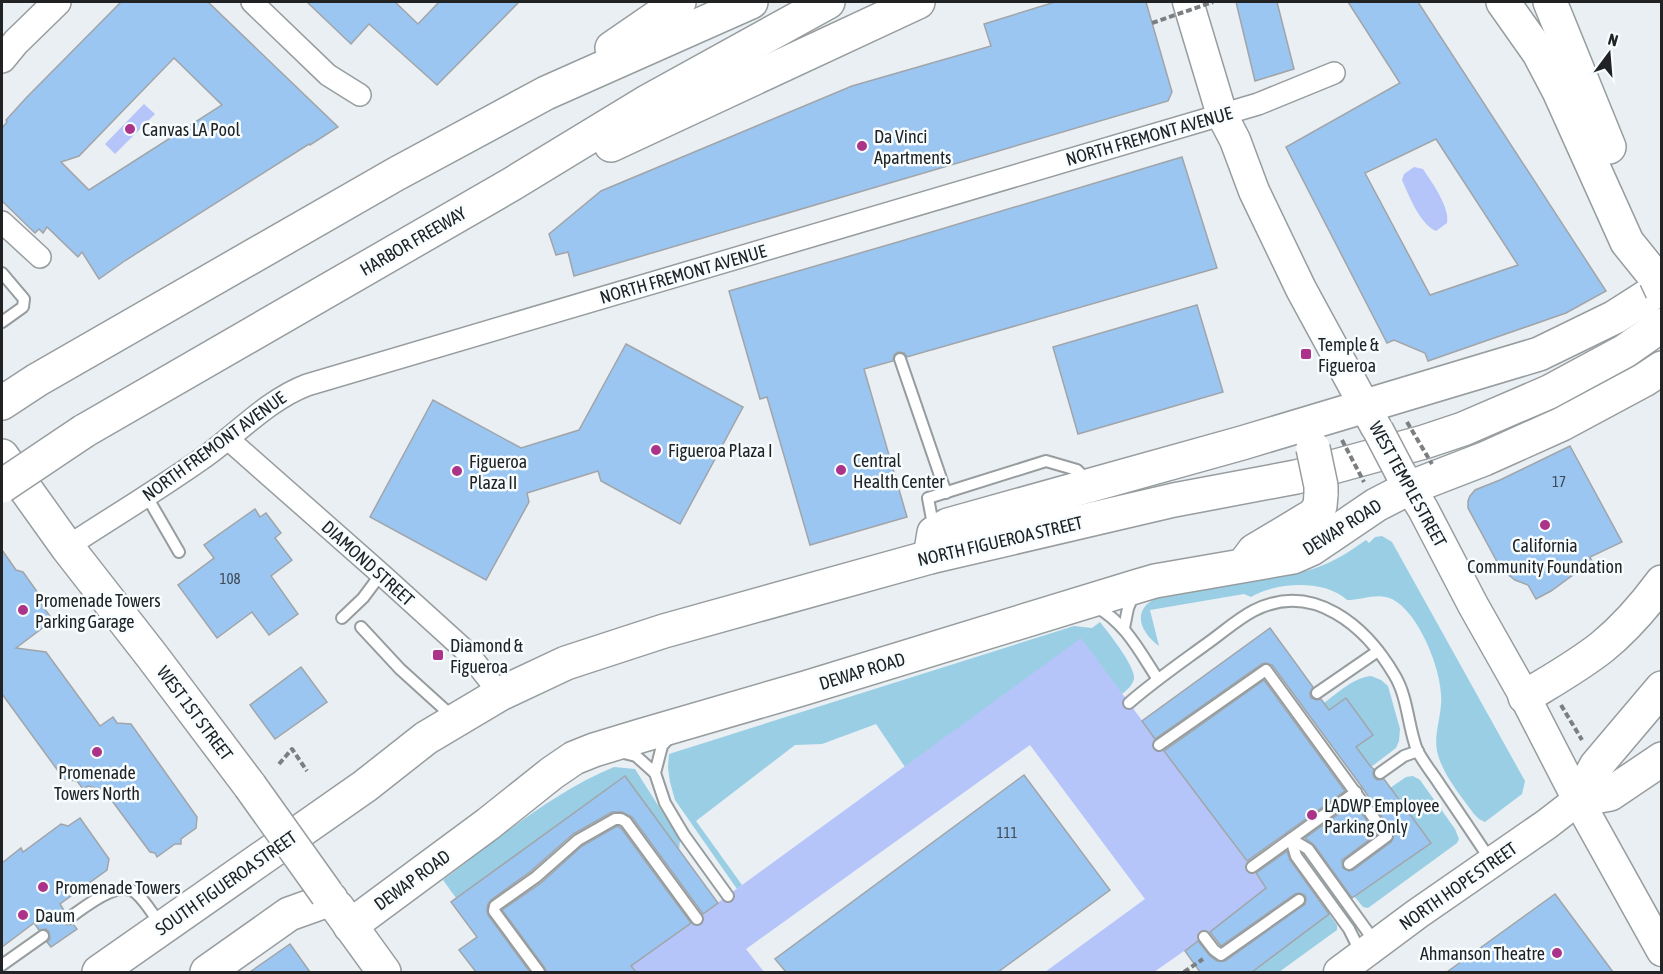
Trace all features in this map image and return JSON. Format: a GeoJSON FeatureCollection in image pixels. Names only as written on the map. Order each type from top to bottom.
{"type":"FeatureCollection","features":[{"type":"Feature","properties":{"kind":"main road"},"geometry":{"type":"LineString","coordinates":[[546,93],[679,2]]}},
{"type":"Feature","properties":{"kind":"main road"},"geometry":{"type":"LineString","coordinates":[[2,403],[37,380],[396,174],[546,93],[696,2]]}},
{"type":"Feature","properties":{"kind":"main road"},"geometry":{"type":"LineString","coordinates":[[546,93],[751,2]]}},
{"type":"Feature","properties":{"kind":"main road","name":"HARBOR FREEWAY"},"geometry":{"type":"LineString","coordinates":[[2,486],[84,431],[512,184],[645,103],[828,2]]}},
{"type":"Feature","properties":{"kind":"main road"},"geometry":{"type":"LineString","coordinates":[[512,184],[601,150],[918,2]]}},
{"type":"Feature","properties":{"kind":"main road","name":"WEST TEMPLE STREET"},"geometry":{"type":"LineString","coordinates":[[1188,2],[1222,115],[1235,140],[1254,191],[1300,289],[1423,509],[1473,605],[1525,697],[1578,801],[1662,951]]}},
{"type":"Feature","properties":{"kind":"main road"},"geometry":{"type":"LineString","coordinates":[[1503,2],[1539,53],[1576,126],[1615,188]]}},
{"type":"Feature","properties":{"kind":"main road"},"geometry":{"type":"LineString","coordinates":[[932,545],[948,525],[1091,484],[1242,443],[1316,439],[1371,418],[1408,394],[1539,354],[1615,317],[1660,285],[1628,242],[1615,188],[1614,161],[1550,2]]}},
{"type":"Feature","properties":{"kind":"main road","name":"NORTH FIGUEROA STREET"},"geometry":{"type":"LineString","coordinates":[[353,794],[426,738],[456,719],[500,694],[566,663],[932,545],[1296,477],[1424,442],[1485,420],[1549,392],[1625,351],[1662,325]]}},
{"type":"Feature","properties":{"kind":"main road","name":"DEWAP ROAD"},"geometry":{"type":"LineString","coordinates":[[350,926],[574,758],[594,750],[1155,581],[1293,556],[1311,549],[1371,508],[1405,480],[1484,459],[1562,424],[1634,386],[1662,368]]}},
{"type":"Feature","properties":{"kind":"main road"},"geometry":{"type":"LineString","coordinates":[[1242,567],[1254,551],[1314,515],[1320,506],[1321,486],[1316,439]]}},
{"type":"Feature","properties":{"kind":"main road","name":"WEST 1ST STREET"},"geometry":{"type":"LineString","coordinates":[[2,456],[68,547],[250,786],[384,972]]}},
{"type":"Feature","properties":{"kind":"main road"},"geometry":{"type":"LineString","coordinates":[[1525,697],[1574,667],[1604,645],[1647,602],[1662,582]]}},
{"type":"Feature","properties":{"kind":"main road"},"geometry":{"type":"LineString","coordinates":[[1578,801],[1596,766],[1662,688]]}},
{"type":"Feature","properties":{"kind":"main road"},"geometry":{"type":"LineString","coordinates":[[1578,801],[1610,794],[1662,759]]}},
{"type":"Feature","properties":{"kind":"main road","name":"SOUTH FIGUEROA STREET"},"geometry":{"type":"LineString","coordinates":[[99,972],[353,794]]}},
{"type":"Feature","properties":{"kind":"main road","name":"NORTH HOPE STREET"},"geometry":{"type":"LineString","coordinates":[[1339,972],[1578,801]]}},
{"type":"Feature","properties":{"kind":"main road"},"geometry":{"type":"LineString","coordinates":[[207,972],[289,914],[329,896]]}},
{"type":"Feature","properties":{"kind":"street"},"geometry":{"type":"LineString","coordinates":[[2,59],[57,2]]}},
{"type":"Feature","properties":{"kind":"street"},"geometry":{"type":"LineString","coordinates":[[252,2],[328,75],[360,95]]}},
{"type":"Feature","properties":{"kind":"street","name":"NORTH FREMONT AVENUE"},"geometry":{"type":"LineString","coordinates":[[68,547],[203,458],[291,391],[307,385],[1222,115],[1271,100],[1334,73]]}},
{"type":"Feature","properties":{"kind":"street"},"geometry":{"type":"LineString","coordinates":[[2,222],[40,257]]}},
{"type":"Feature","properties":{"kind":"street","name":"DIAMOND STREET"},"geometry":{"type":"LineString","coordinates":[[228,439],[468,653],[500,694]]}},
{"type":"Feature","properties":{"kind":"lane"},"geometry":{"type":"LineString","coordinates":[[2,273],[24,299],[23,307],[2,322]]}},
{"type":"Feature","properties":{"kind":"lane"},"geometry":{"type":"LineString","coordinates":[[900,358],[946,493]]}},
{"type":"Feature","properties":{"kind":"lane"},"geometry":{"type":"LineString","coordinates":[[932,545],[928,498],[1046,460],[1077,470],[1091,484]]}},
{"type":"Feature","properties":{"kind":"lane"},"geometry":{"type":"LineString","coordinates":[[146,495],[179,552]]}},
{"type":"Feature","properties":{"kind":"lane"},"geometry":{"type":"LineString","coordinates":[[342,618],[363,598],[381,574]]}},
{"type":"Feature","properties":{"kind":"lane"},"geometry":{"type":"LineString","coordinates":[[1124,628],[1128,608],[1138,586]]}},
{"type":"Feature","properties":{"kind":"lane"},"geometry":{"type":"LineString","coordinates":[[1129,703],[1157,678],[1253,611],[1273,603],[1289,601],[1308,602],[1327,608],[1345,618],[1378,651],[1396,678],[1418,752],[1492,862]]}},
{"type":"Feature","properties":{"kind":"lane"},"geometry":{"type":"LineString","coordinates":[[1069,607],[1092,604],[1104,611],[1124,628],[1157,678]]}},
{"type":"Feature","properties":{"kind":"lane"},"geometry":{"type":"LineString","coordinates":[[360,627],[400,669],[456,719]]}},
{"type":"Feature","properties":{"kind":"lane"},"geometry":{"type":"LineString","coordinates":[[1317,693],[1378,651]]}},
{"type":"Feature","properties":{"kind":"lane"},"geometry":{"type":"LineString","coordinates":[[1160,745],[1266,669],[1387,836],[1349,864]]}},
{"type":"Feature","properties":{"kind":"lane"},"geometry":{"type":"LineString","coordinates":[[655,773],[662,746],[669,738],[703,725],[731,709]]}},
{"type":"Feature","properties":{"kind":"lane"},"geometry":{"type":"LineString","coordinates":[[552,773],[570,771],[612,753],[623,752],[636,756],[655,773],[665,803],[684,835],[728,896]]}},
{"type":"Feature","properties":{"kind":"lane"},"geometry":{"type":"LineString","coordinates":[[1380,773],[1404,756],[1418,752]]}},
{"type":"Feature","properties":{"kind":"lane"},"geometry":{"type":"LineString","coordinates":[[1252,867],[1356,792]]}},
{"type":"Feature","properties":{"kind":"lane"},"geometry":{"type":"LineString","coordinates":[[539,972],[494,911],[495,906],[536,877],[578,840],[615,819],[626,822],[697,919]]}},
{"type":"Feature","properties":{"kind":"lane"},"geometry":{"type":"LineString","coordinates":[[1291,839],[1296,856],[1348,929],[1370,950]]}},
{"type":"Feature","properties":{"kind":"lane"},"geometry":{"type":"LineString","coordinates":[[1291,839],[1308,849],[1370,950]]}},
{"type":"Feature","properties":{"kind":"lane"},"geometry":{"type":"LineString","coordinates":[[69,918],[110,891],[129,889],[137,893],[162,927]]}},
{"type":"Feature","properties":{"kind":"lane"},"geometry":{"type":"LineString","coordinates":[[1204,937],[1221,955],[1299,900]]}},
{"type":"Feature","properties":{"kind":"lane"},"geometry":{"type":"LineString","coordinates":[[2,965],[43,936]]}},
{"type":"Feature","properties":{"kind":"path"},"geometry":{"type":"LineString","coordinates":[[1152,22],[1213,2]]}},
{"type":"Feature","properties":{"kind":"path"},"geometry":{"type":"LineString","coordinates":[[1407,422],[1432,464]]}},
{"type":"Feature","properties":{"kind":"path"},"geometry":{"type":"LineString","coordinates":[[1316,439],[1364,482]]}},
{"type":"Feature","properties":{"kind":"path"},"geometry":{"type":"LineString","coordinates":[[1560,702],[1582,740]]}},
{"type":"Feature","properties":{"kind":"path"},"geometry":{"type":"LineString","coordinates":[[279,764],[292,749],[307,771]]}},
{"type":"Feature","properties":{"kind":"path"},"geometry":{"type":"LineString","coordinates":[[1184,972],[1194,965]]}},
{"type":"Feature","properties":{"kind":"shaded area","name":"Canvas LA Pool"},"geometry":{"type":"Polygon","coordinates":[[[144,104],[155,114],[115,154],[105,144],[144,104]]]}},
{"type":"Feature","properties":{"kind":"shaded area"},"geometry":{"type":"Polygon","coordinates":[[[1414,167],[1423,169],[1446,210],[1447,223],[1436,231],[1420,216],[1402,180],[1404,174],[1414,167]]]}},
{"type":"Feature","properties":{"kind":"shaded area"},"geometry":{"type":"Polygon","coordinates":[[[1382,536],[1392,542],[1525,781],[1522,794],[1485,822],[1474,814],[1444,771],[1436,742],[1441,704],[1439,677],[1421,631],[1412,617],[1392,599],[1375,596],[1347,600],[1338,593],[1313,586],[1286,586],[1273,588],[1251,597],[1244,594],[1150,610],[1159,646],[1143,629],[1141,616],[1143,610],[1155,599],[1306,571],[1322,566],[1366,540],[1369,543],[1375,537],[1382,536]]]}},
{"type":"Feature","properties":{"kind":"shaded area"},"geometry":{"type":"Polygon","coordinates":[[[1100,622],[1131,666],[1134,679],[1122,694],[1081,639],[905,767],[876,724],[822,744],[795,745],[696,821],[742,885],[737,889],[675,800],[668,768],[669,754],[1074,626],[1092,628],[1100,622]]]}},
{"type":"Feature","properties":{"kind":"shaded area"},"geometry":{"type":"Polygon","coordinates":[[[1081,638],[1266,888],[1204,937],[1154,972],[1045,972],[1145,899],[1030,745],[746,949],[764,972],[636,972],[631,966],[1081,638]]]}},
{"type":"Feature","properties":{"kind":"shaded area"},"geometry":{"type":"Polygon","coordinates":[[[1371,676],[1388,686],[1400,729],[1396,748],[1371,767],[1324,703],[1352,683],[1371,676]]]}},
{"type":"Feature","properties":{"kind":"shaded area"},"geometry":{"type":"Polygon","coordinates":[[[614,767],[635,769],[680,840],[679,850],[625,776],[456,898],[443,880],[546,804],[614,767]]]}},
{"type":"Feature","properties":{"kind":"shaded area"},"geometry":{"type":"Polygon","coordinates":[[[1413,776],[1420,780],[1455,829],[1459,839],[1457,843],[1368,908],[1363,907],[1354,896],[1431,843],[1390,788],[1406,777],[1413,776]]]}},
{"type":"Feature","properties":{"kind":"shaded area"},"geometry":{"type":"Polygon","coordinates":[[[1329,914],[1337,925],[1337,930],[1279,972],[1252,972],[1329,914]]]}},
{"type":"Feature","properties":{"kind":"building"},"geometry":{"type":"Polygon","coordinates":[[[121,2],[208,2],[338,127],[99,279],[82,252],[78,257],[47,227],[43,233],[39,229],[35,233],[2,201],[2,128],[6,120],[121,2]],[[174,58],[79,156],[61,162],[89,190],[222,105],[174,58]]]}},
{"type":"Feature","properties":{"kind":"building"},"geometry":{"type":"Polygon","coordinates":[[[307,2],[395,2],[418,24],[439,2],[519,2],[437,85],[369,24],[351,44],[307,2]]]}},
{"type":"Feature","properties":{"kind":"building","name":"Da Vinci Apartments"},"geometry":{"type":"Polygon","coordinates":[[[1055,2],[1146,2],[1172,92],[1168,101],[574,276],[568,252],[556,255],[549,234],[601,191],[852,86],[991,46],[984,24],[1055,2]]]}},
{"type":"Feature","properties":{"kind":"building"},"geometry":{"type":"Polygon","coordinates":[[[1236,2],[1277,2],[1294,69],[1255,81],[1236,2]]]}},
{"type":"Feature","properties":{"kind":"building"},"geometry":{"type":"Polygon","coordinates":[[[1348,2],[1418,2],[1606,291],[1566,313],[1428,361],[1425,353],[1394,340],[1387,343],[1286,147],[1400,83],[1348,2]],[[1436,139],[1365,173],[1430,295],[1518,265],[1436,139]]]}},
{"type":"Feature","properties":{"kind":"building"},"geometry":{"type":"Polygon","coordinates":[[[1182,157],[1217,268],[907,357],[904,353],[898,352],[894,355],[893,361],[864,369],[907,517],[810,545],[767,397],[760,399],[729,291],[1182,157]]]}},
{"type":"Feature","properties":{"kind":"building"},"geometry":{"type":"Polygon","coordinates":[[[1197,305],[1223,392],[1078,434],[1053,347],[1197,305]]]}},
{"type":"Feature","properties":{"kind":"building"},"geometry":{"type":"Polygon","coordinates":[[[626,344],[743,407],[680,524],[601,481],[598,471],[527,493],[529,502],[486,580],[370,517],[433,400],[521,448],[579,430],[626,344]]]}},
{"type":"Feature","properties":{"kind":"building","name":"California Community Foundation"},"geometry":{"type":"Polygon","coordinates":[[[1570,446],[1622,542],[1590,557],[1592,561],[1551,591],[1536,599],[1528,585],[1515,580],[1501,569],[1468,508],[1468,501],[1475,490],[1570,446]]]}},
{"type":"Feature","properties":{"kind":"building"},"geometry":{"type":"Polygon","coordinates":[[[255,509],[260,517],[266,513],[281,533],[275,538],[292,560],[271,576],[298,614],[269,635],[252,612],[217,638],[178,585],[214,558],[204,545],[255,509]]]}},
{"type":"Feature","properties":{"kind":"building","name":"Promenade Towers North"},"geometry":{"type":"Polygon","coordinates":[[[2,550],[16,570],[23,572],[38,593],[38,600],[53,620],[16,648],[46,652],[100,726],[113,717],[117,723],[131,724],[197,817],[196,828],[181,839],[181,844],[175,844],[157,857],[155,853],[150,852],[104,790],[88,786],[83,789],[77,781],[64,779],[2,694],[2,550]]]}},
{"type":"Feature","properties":{"kind":"building"},"geometry":{"type":"Polygon","coordinates":[[[1270,628],[1313,687],[1310,693],[1311,698],[1321,699],[1329,710],[1346,698],[1373,735],[1356,747],[1374,769],[1374,777],[1377,780],[1384,779],[1431,843],[1352,898],[1314,845],[1305,838],[1354,803],[1377,834],[1342,860],[1343,868],[1349,871],[1391,842],[1394,835],[1362,787],[1272,665],[1262,664],[1155,739],[1142,721],[1270,628]]]}},
{"type":"Feature","properties":{"kind":"building"},"geometry":{"type":"Polygon","coordinates":[[[301,667],[327,702],[275,739],[250,705],[301,667]]]}},
{"type":"Feature","properties":{"kind":"building"},"geometry":{"type":"Polygon","coordinates":[[[1264,680],[1345,791],[1247,861],[1164,751],[1264,680]]]}},
{"type":"Feature","properties":{"kind":"building"},"geometry":{"type":"Polygon","coordinates":[[[1024,775],[1110,890],[998,972],[786,972],[775,959],[1024,775]]]}},
{"type":"Feature","properties":{"kind":"building"},"geometry":{"type":"Polygon","coordinates":[[[625,776],[718,903],[703,914],[632,817],[622,812],[612,812],[573,834],[531,871],[488,904],[488,915],[530,972],[476,972],[459,950],[477,937],[451,902],[625,776]]]}},
{"type":"Feature","properties":{"kind":"building","name":"Promenade Towers"},"geometry":{"type":"Polygon","coordinates":[[[80,818],[109,859],[107,870],[60,904],[65,912],[62,915],[63,922],[66,925],[73,924],[77,929],[51,947],[47,942],[50,939],[49,932],[46,929],[39,930],[34,923],[2,947],[2,863],[21,848],[23,852],[61,824],[68,826],[80,818]]]}},
{"type":"Feature","properties":{"kind":"building"},"geometry":{"type":"Polygon","coordinates":[[[617,826],[621,828],[691,923],[631,966],[636,972],[546,972],[502,910],[541,883],[582,846],[617,826]]]}},
{"type":"Feature","properties":{"kind":"building"},"geometry":{"type":"Polygon","coordinates":[[[1287,851],[1290,860],[1329,914],[1252,972],[1200,972],[1185,951],[1198,941],[1210,956],[1217,961],[1225,961],[1305,904],[1305,895],[1295,894],[1221,946],[1210,932],[1266,888],[1256,873],[1287,851]]]}},
{"type":"Feature","properties":{"kind":"building"},"geometry":{"type":"Polygon","coordinates":[[[1555,894],[1613,972],[1447,972],[1555,894]]]}},
{"type":"Feature","properties":{"kind":"building"},"geometry":{"type":"Polygon","coordinates":[[[290,944],[310,972],[250,972],[290,944]]]}},
{"type":"Feature","properties":{"kind":"place","name":"Canvas LA Pool"},"geometry":{"type":"Point","coordinates":[130,129]}},
{"type":"Feature","properties":{"kind":"place","name":"Da Vinci Apartments"},"geometry":{"type":"Point","coordinates":[862,146]}},
{"type":"Feature","properties":{"kind":"place","name":"Temple & Figueroa"},"geometry":{"type":"Point","coordinates":[1306,354]}},
{"type":"Feature","properties":{"kind":"place","name":"Figueroa Plaza I"},"geometry":{"type":"Point","coordinates":[656,450]}},
{"type":"Feature","properties":{"kind":"place","name":"Central Health Center"},"geometry":{"type":"Point","coordinates":[841,470]}},
{"type":"Feature","properties":{"kind":"place","name":"Figueroa Plaza II"},"geometry":{"type":"Point","coordinates":[457,471]}},
{"type":"Feature","properties":{"kind":"place","name":"California Community Foundation"},"geometry":{"type":"Point","coordinates":[1545,525]}},
{"type":"Feature","properties":{"kind":"place","name":"Promenade Towers Parking Garage"},"geometry":{"type":"Point","coordinates":[23,610]}},
{"type":"Feature","properties":{"kind":"place","name":"Diamond & Figueroa"},"geometry":{"type":"Point","coordinates":[438,655]}},
{"type":"Feature","properties":{"kind":"place","name":"Promenade Towers North"},"geometry":{"type":"Point","coordinates":[97,752]}},
{"type":"Feature","properties":{"kind":"place","name":"LADWP Employee Parking Only"},"geometry":{"type":"Point","coordinates":[1312,815]}},
{"type":"Feature","properties":{"kind":"place","name":"Promenade Towers"},"geometry":{"type":"Point","coordinates":[43,887]}},
{"type":"Feature","properties":{"kind":"place","name":"Daum"},"geometry":{"type":"Point","coordinates":[23,915]}},
{"type":"Feature","properties":{"kind":"place","name":"Ahmanson Theatre"},"geometry":{"type":"Point","coordinates":[1557,953]}}]}
